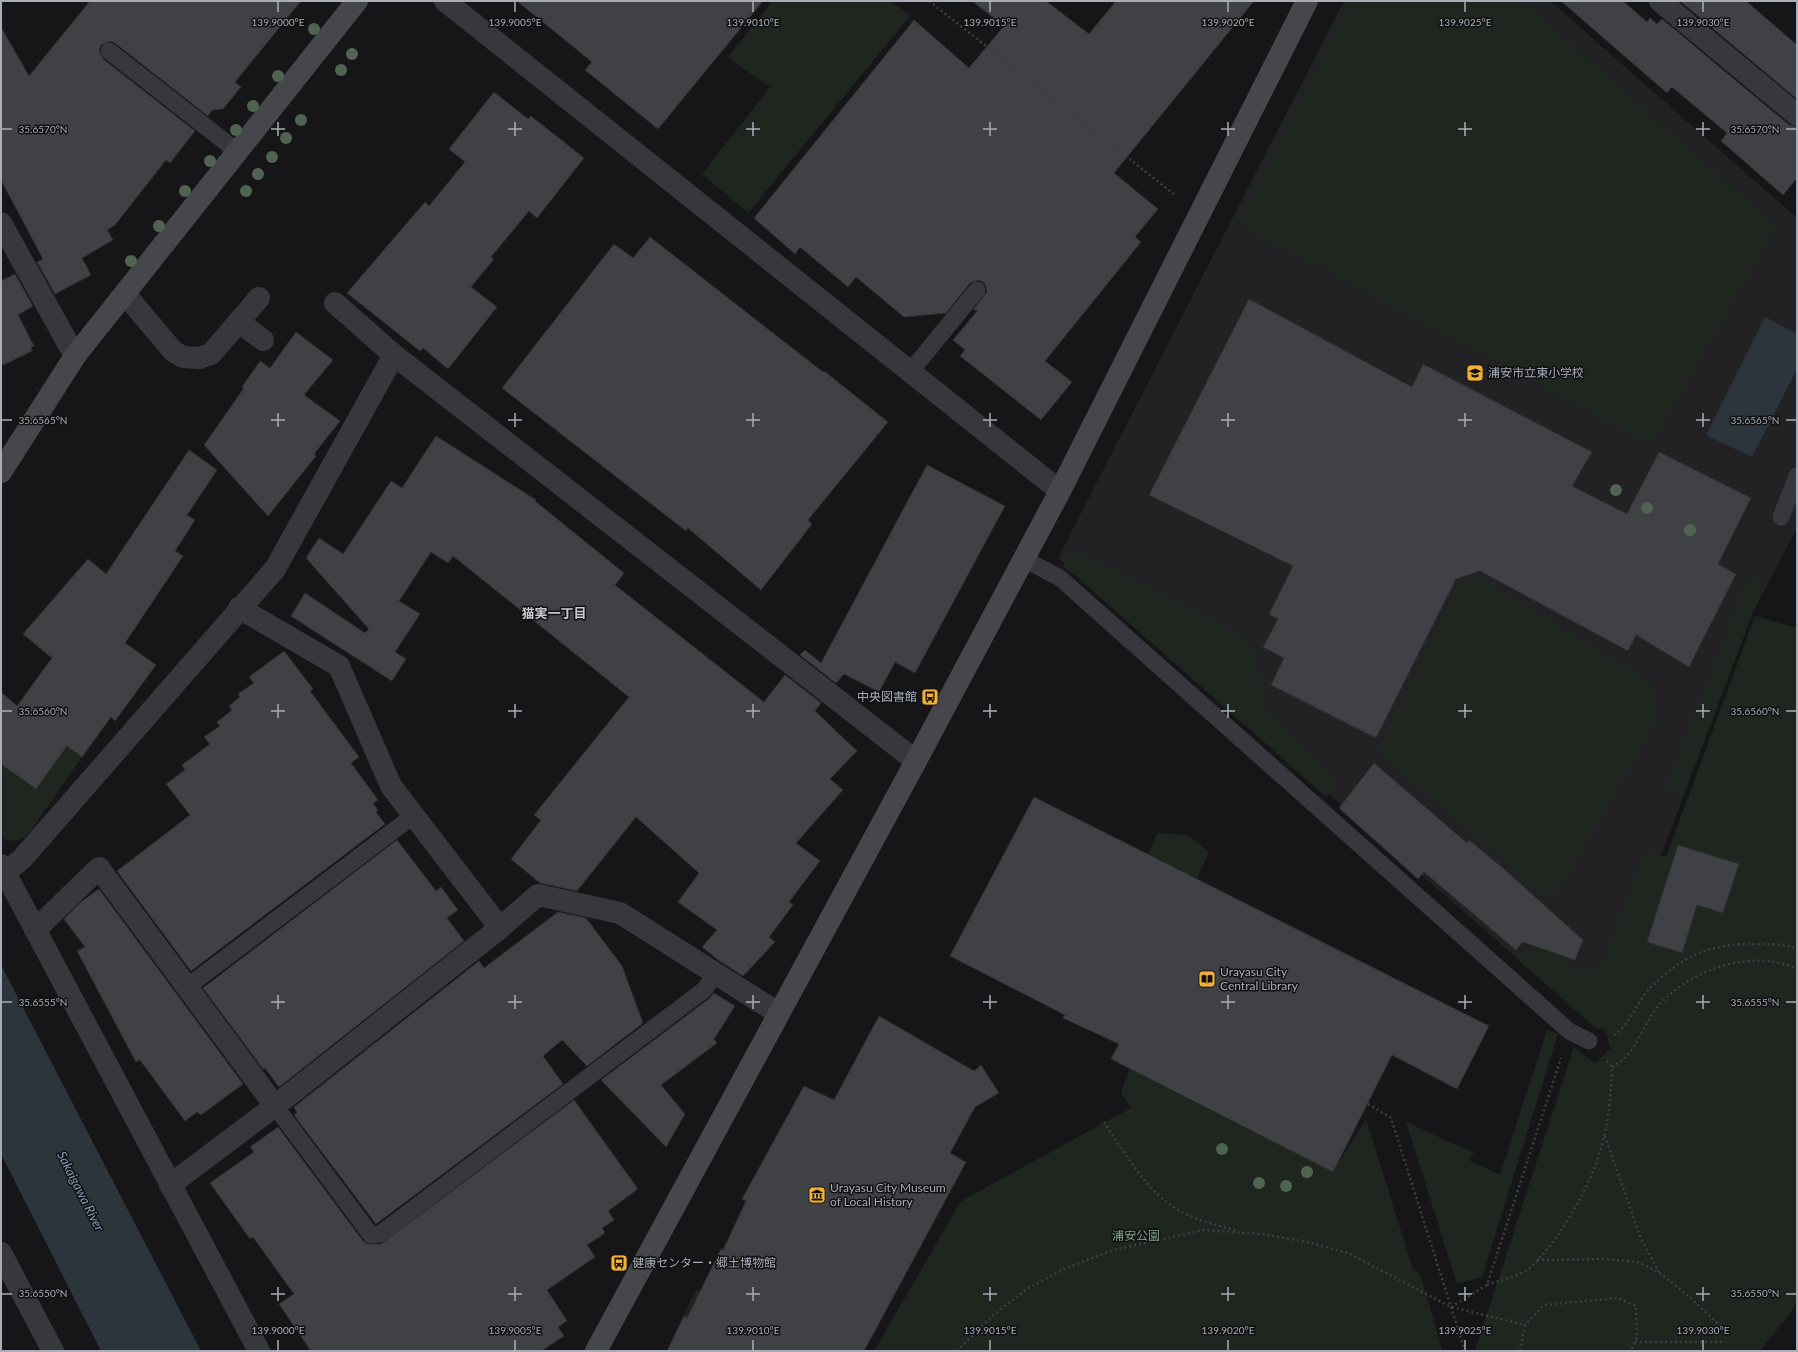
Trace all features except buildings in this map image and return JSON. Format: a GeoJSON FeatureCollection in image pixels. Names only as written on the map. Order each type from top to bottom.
{"type":"FeatureCollection","features":[{"type":"Feature","properties":{"kind":"street"},"geometry":{"type":"LineString","coordinates":[[1,472],[75,356],[126,294],[357,1]]}},
{"type":"Feature","properties":{"kind":"street"},"geometry":{"type":"LineString","coordinates":[[444,1],[1060,491]]}},
{"type":"Feature","properties":{"kind":"street"},"geometry":{"type":"LineString","coordinates":[[596,1351],[916,761],[1060,491],[1307,1]]}},
{"type":"Feature","properties":{"kind":"street"},"geometry":{"type":"LineString","coordinates":[[1660,1],[1797,115]]}},
{"type":"Feature","properties":{"kind":"street"},"geometry":{"type":"LineString","coordinates":[[1,223],[75,356]]}},
{"type":"Feature","properties":{"kind":"street"},"geometry":{"type":"LineString","coordinates":[[126,294],[173,351],[183,357],[199,358],[211,354],[259,298]]}},
{"type":"Feature","properties":{"kind":"street"},"geometry":{"type":"LineString","coordinates":[[336,303],[394,355],[916,761]]}},
{"type":"Feature","properties":{"kind":"street"},"geometry":{"type":"LineString","coordinates":[[239,322],[263,340]]}},
{"type":"Feature","properties":{"kind":"street"},"geometry":{"type":"LineString","coordinates":[[259,1351],[3,868],[21,860],[239,608],[275,569],[394,355]]}},
{"type":"Feature","properties":{"kind":"street"},"geometry":{"type":"LineString","coordinates":[[239,608],[339,666],[391,786],[500,928]]}},
{"type":"Feature","properties":{"kind":"street"},"geometry":{"type":"LineString","coordinates":[[35,930],[99,868],[275,1106]]}},
{"type":"Feature","properties":{"kind":"street"},"geometry":{"type":"LineString","coordinates":[[170,1185],[275,1106],[500,928],[538,895],[620,913],[778,1014]]}},
{"type":"Feature","properties":{"kind":"street"},"geometry":{"type":"LineString","coordinates":[[1,1253],[53,1351]]}},
{"type":"Feature","properties":{"kind":"lane"},"geometry":{"type":"LineString","coordinates":[[109,51],[238,152]]}},
{"type":"Feature","properties":{"kind":"lane"},"geometry":{"type":"LineString","coordinates":[[910,372],[977,290]]}},
{"type":"Feature","properties":{"kind":"lane"},"geometry":{"type":"LineString","coordinates":[[1780,517],[1797,476]]}},
{"type":"Feature","properties":{"kind":"lane"},"geometry":{"type":"LineString","coordinates":[[1024,559],[1060,578],[1569,1031],[1589,1041]]}},
{"type":"Feature","properties":{"kind":"lane"},"geometry":{"type":"LineString","coordinates":[[187,987],[413,816]]}},
{"type":"Feature","properties":{"kind":"lane"},"geometry":{"type":"LineString","coordinates":[[275,1106],[371,1235],[380,1234],[704,990],[716,974]]}},
{"type":"Feature","properties":{"kind":"path"},"geometry":{"type":"LineString","coordinates":[[929,1],[1199,214]]}},
{"type":"Feature","properties":{"kind":"path"},"geometry":{"type":"LineString","coordinates":[[1589,1041],[1607,1038],[1618,1034],[1648,990],[1673,968],[1696,953],[1715,947],[1739,944],[1771,944],[1797,949]]}},
{"type":"Feature","properties":{"kind":"path"},"geometry":{"type":"LineString","coordinates":[[1612,1067],[1627,1056],[1659,1004],[1686,982],[1714,968],[1749,960],[1788,965],[1797,969]]}},
{"type":"Feature","properties":{"kind":"path"},"geometry":{"type":"LineString","coordinates":[[1487,1285],[1569,1031]]}},
{"type":"Feature","properties":{"kind":"path"},"geometry":{"type":"LineString","coordinates":[[1451,1307],[1487,1285],[1526,1271],[1554,1243],[1576,1207],[1595,1171],[1605,1136],[1611,1098],[1612,1067],[1589,1041]]}},
{"type":"Feature","properties":{"kind":"path"},"geometry":{"type":"LineString","coordinates":[[1368,1104],[1391,1118],[1464,1348],[1463,1351]]}},
{"type":"Feature","properties":{"kind":"path"},"geometry":{"type":"LineString","coordinates":[[1104,1122],[1130,1161],[1161,1198],[1179,1211],[1202,1221],[1245,1233]]}},
{"type":"Feature","properties":{"kind":"path"},"geometry":{"type":"LineString","coordinates":[[1605,1136],[1641,1239],[1660,1273]]}},
{"type":"Feature","properties":{"kind":"path"},"geometry":{"type":"LineString","coordinates":[[957,1351],[992,1316],[1027,1290],[1064,1269],[1113,1250],[1204,1230],[1262,1234],[1307,1242],[1348,1253],[1451,1307],[1525,1325]]}},
{"type":"Feature","properties":{"kind":"path"},"geometry":{"type":"LineString","coordinates":[[1537,1260],[1605,1259],[1638,1262],[1660,1273],[1686,1294],[1723,1328]]}},
{"type":"Feature","properties":{"kind":"path"},"geometry":{"type":"LineString","coordinates":[[1520,1351],[1525,1325],[1544,1305],[1618,1298],[1636,1306],[1637,1337],[1631,1351]]}},
{"type":"Feature","properties":{"kind":"path"},"geometry":{"type":"LineString","coordinates":[[1635,1342],[1722,1342]]}},
{"type":"Feature","properties":{"kind":"shaded area","name":"浦安市立東小学校"},"geometry":{"type":"Polygon","coordinates":[[[1344,1],[1550,1],[1797,218],[1797,528],[1753,612],[1596,1027],[1058,558],[1344,1]]]}},
{"type":"Feature","properties":{"kind":"green space"},"geometry":{"type":"Polygon","coordinates":[[[773,1],[891,1],[910,16],[748,213],[702,174],[770,87],[728,57],[773,1]]]}},
{"type":"Feature","properties":{"kind":"green space"},"geometry":{"type":"Polygon","coordinates":[[[1350,1],[1523,1],[1776,226],[1651,444],[1238,223],[1350,1]]]}},
{"type":"Feature","properties":{"kind":"green space"},"geometry":{"type":"Polygon","coordinates":[[[1073,549],[1244,636],[1252,646],[1256,655],[1266,710],[1338,782],[1326,797],[1077,577],[1063,567],[1073,549]]]}},
{"type":"Feature","properties":{"kind":"green space"},"geometry":{"type":"Polygon","coordinates":[[[1478,576],[1654,685],[1658,719],[1557,892],[1540,893],[1378,751],[1458,583],[1478,576]]]}},
{"type":"Feature","properties":{"kind":"green space"},"geometry":{"type":"Polygon","coordinates":[[[1748,576],[1764,583],[1683,797],[1665,790],[1748,576]]]}},
{"type":"Feature","properties":{"kind":"green space"},"geometry":{"type":"Polygon","coordinates":[[[1755,616],[1797,628],[1797,1298],[1794,1308],[1760,1351],[1475,1351],[1574,1047],[1595,1063],[1610,1049],[1605,1029],[1596,1028],[1518,960],[1540,933],[1578,973],[1599,970],[1645,851],[1666,857],[1755,616]]]}},
{"type":"Feature","properties":{"kind":"green space"},"geometry":{"type":"Polygon","coordinates":[[[67,746],[82,757],[27,836],[15,841],[4,839],[1,833],[1,764],[36,789],[67,746]]]}},
{"type":"Feature","properties":{"kind":"green space"},"geometry":{"type":"Polygon","coordinates":[[[1158,833],[1188,835],[1209,852],[1197,878],[1190,875],[1167,921],[1147,855],[1158,833]]]}},
{"type":"Feature","properties":{"kind":"green space"},"geometry":{"type":"Polygon","coordinates":[[[1547,1030],[1558,1034],[1482,1277],[1457,1284],[1406,1122],[1474,1153],[1469,1160],[1500,1175],[1547,1030]]]}},
{"type":"Feature","properties":{"kind":"green space","name":"浦安公園"},"geometry":{"type":"Polygon","coordinates":[[[1130,1069],[1333,1172],[1366,1119],[1413,1269],[1420,1274],[1443,1351],[874,1351],[961,1201],[1131,1108],[1121,1093],[1130,1069]]]}},
{"type":"Feature","properties":{"kind":"green space"},"geometry":{"type":"Polygon","coordinates":[[[696,1289],[708,1296],[709,1328],[684,1316],[696,1289]]]}},
{"type":"Feature","properties":{"kind":"water"},"geometry":{"type":"Polygon","coordinates":[[[1765,317],[1797,334],[1797,369],[1752,457],[1706,435],[1765,317]]]}},
{"type":"Feature","properties":{"kind":"water","name":"Sakaigawa River"},"geometry":{"type":"Polygon","coordinates":[[[1,965],[201,1351],[101,1351],[1,1154],[1,965]]]}},
{"type":"Feature","properties":{"kind":"place","name":"浦安市立東小学校"},"geometry":{"type":"Point","coordinates":[1475,373]}},
{"type":"Feature","properties":{"kind":"place","name":"中央図書館"},"geometry":{"type":"Point","coordinates":[930,697]}},
{"type":"Feature","properties":{"kind":"place","name":"Urayasu City Central Library"},"geometry":{"type":"Point","coordinates":[1207,979]}},
{"type":"Feature","properties":{"kind":"place","name":"Urayasu City Museum of Local History"},"geometry":{"type":"Point","coordinates":[817,1195]}},
{"type":"Feature","properties":{"kind":"place","name":"健康センター・郷土博物館"},"geometry":{"type":"Point","coordinates":[619,1263]}},
{"type":"Feature","properties":{"kind":"district","name":"猫実一丁目"},"geometry":{"type":"Point","coordinates":[554,613]}}]}
